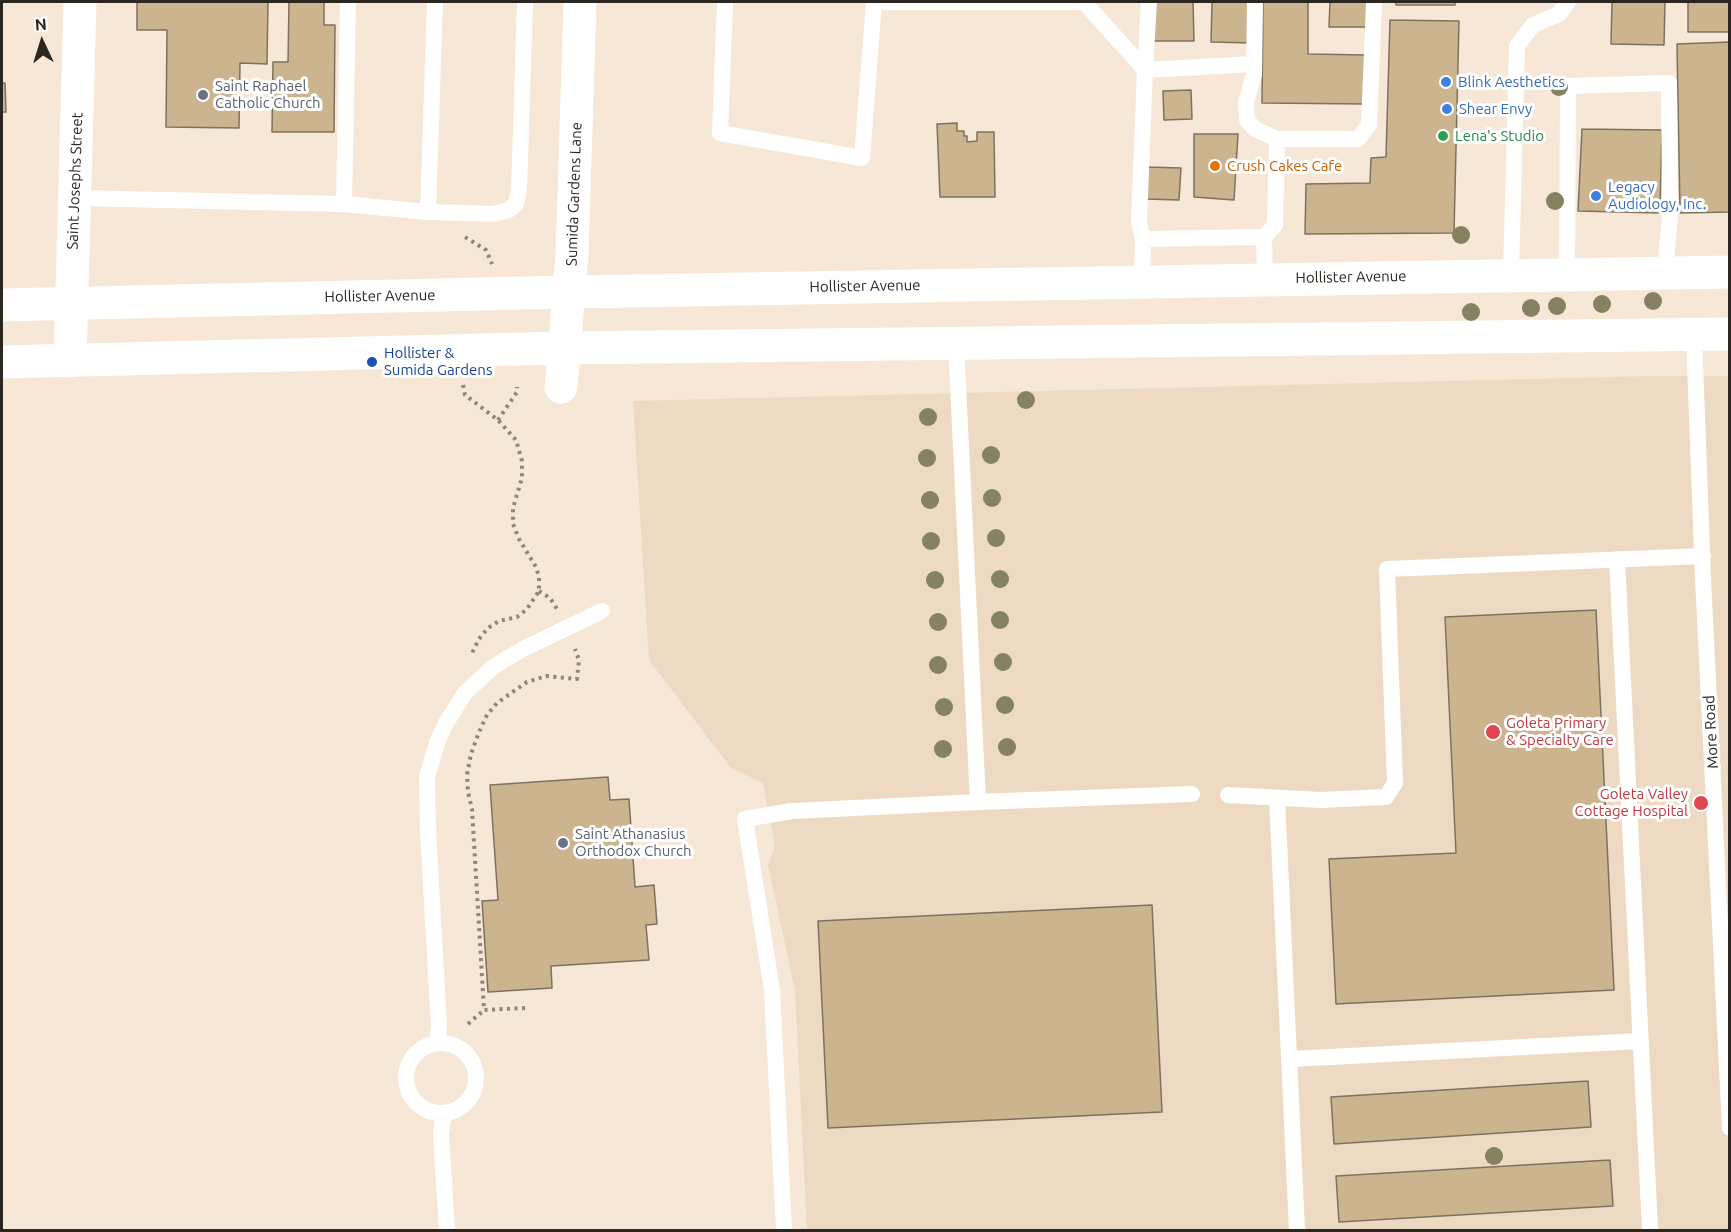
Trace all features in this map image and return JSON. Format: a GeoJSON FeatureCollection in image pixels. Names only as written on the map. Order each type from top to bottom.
{"type":"FeatureCollection","features":[{"type":"Feature","properties":{"kind":"main road","name":"Saint Josephs Street"},"geometry":{"type":"LineString","coordinates":[[70,361],[80,2]]}},
{"type":"Feature","properties":{"kind":"main road","name":"Sumida Gardens Lane"},"geometry":{"type":"LineString","coordinates":[[561,387],[573,248],[580,2]]}},
{"type":"Feature","properties":{"kind":"main road","name":"Hollister Avenue"},"geometry":{"type":"LineString","coordinates":[[2,305],[1142,281],[1730,272]]}},
{"type":"Feature","properties":{"kind":"main road"},"geometry":{"type":"LineString","coordinates":[[2,362],[563,348],[1730,334]]}},
{"type":"Feature","properties":{"kind":"lane"},"geometry":{"type":"LineString","coordinates":[[344,204],[348,2]]}},
{"type":"Feature","properties":{"kind":"lane"},"geometry":{"type":"LineString","coordinates":[[428,212],[435,2]]}},
{"type":"Feature","properties":{"kind":"lane"},"geometry":{"type":"LineString","coordinates":[[75,198],[344,204],[428,212],[493,214],[509,210],[516,204],[519,191],[525,2]]}},
{"type":"Feature","properties":{"kind":"lane"},"geometry":{"type":"LineString","coordinates":[[725,2],[720,133],[862,158],[874,2],[1084,2],[1145,70]]}},
{"type":"Feature","properties":{"kind":"lane"},"geometry":{"type":"LineString","coordinates":[[1142,281],[1143,239],[1139,222],[1149,2]]}},
{"type":"Feature","properties":{"kind":"lane"},"geometry":{"type":"LineString","coordinates":[[1255,2],[1254,75],[1246,102],[1247,120],[1255,129],[1276,139],[1358,139],[1370,125],[1374,2]]}},
{"type":"Feature","properties":{"kind":"lane"},"geometry":{"type":"LineString","coordinates":[[1511,274],[1516,46],[1533,25],[1559,14],[1568,2]]}},
{"type":"Feature","properties":{"kind":"lane"},"geometry":{"type":"LineString","coordinates":[[1145,70],[1254,64]]}},
{"type":"Feature","properties":{"kind":"lane"},"geometry":{"type":"LineString","coordinates":[[1567,274],[1568,86],[1668,82],[1670,215],[1665,273]]}},
{"type":"Feature","properties":{"kind":"lane"},"geometry":{"type":"LineString","coordinates":[[1265,279],[1264,237],[1275,225],[1276,139]]}},
{"type":"Feature","properties":{"kind":"lane"},"geometry":{"type":"LineString","coordinates":[[1143,239],[1264,237]]}},
{"type":"Feature","properties":{"kind":"lane","name":"More Road"},"geometry":{"type":"LineString","coordinates":[[1694,335],[1730,1128]]}},
{"type":"Feature","properties":{"kind":"lane"},"geometry":{"type":"LineString","coordinates":[[956,343],[978,802]]}},
{"type":"Feature","properties":{"kind":"lane"},"geometry":{"type":"LineString","coordinates":[[1228,795],[1321,800],[1386,797],[1395,783],[1387,568],[1703,556]]}},
{"type":"Feature","properties":{"kind":"lane"},"geometry":{"type":"LineString","coordinates":[[1617,559],[1650,1230]]}},
{"type":"Feature","properties":{"kind":"lane"},"geometry":{"type":"LineString","coordinates":[[437,1042],[439,1026],[428,777],[437,743],[446,723],[465,693],[493,667],[523,649],[602,611]]}},
{"type":"Feature","properties":{"kind":"lane"},"geometry":{"type":"LineString","coordinates":[[784,1230],[771,990],[745,819],[792,811],[1192,794]]}},
{"type":"Feature","properties":{"kind":"lane"},"geometry":{"type":"LineString","coordinates":[[1277,798],[1291,1059],[1297,1230]]}},
{"type":"Feature","properties":{"kind":"lane"},"geometry":{"type":"LineString","coordinates":[[1291,1059],[1641,1041]]}},
{"type":"Feature","properties":{"kind":"lane"},"geometry":{"type":"LineString","coordinates":[[437,1042],[449,1043],[468,1055],[474,1065],[476,1077],[475,1088],[470,1098],[461,1107],[444,1113],[427,1111],[417,1104],[409,1095],[405,1084],[405,1072],[412,1056],[426,1045],[437,1042]]}},
{"type":"Feature","properties":{"kind":"lane"},"geometry":{"type":"LineString","coordinates":[[444,1113],[441,1134],[447,1230]]}},
{"type":"Feature","properties":{"kind":"path"},"geometry":{"type":"LineString","coordinates":[[463,385],[465,395],[498,420],[516,440],[522,461],[522,478],[513,508],[513,524],[539,577],[539,591],[527,609],[517,617],[499,621],[488,628],[472,651],[471,659]]}},
{"type":"Feature","properties":{"kind":"path"},"geometry":{"type":"LineString","coordinates":[[498,420],[517,392],[517,387]]}},
{"type":"Feature","properties":{"kind":"path"},"geometry":{"type":"LineString","coordinates":[[539,591],[550,598],[558,610]]}},
{"type":"Feature","properties":{"kind":"path"},"geometry":{"type":"LineString","coordinates":[[484,1010],[472,809],[467,775],[471,754],[488,715],[510,692],[527,682],[546,676],[577,679],[579,660],[575,648]]}},
{"type":"Feature","properties":{"kind":"path"},"geometry":{"type":"LineString","coordinates":[[468,1024],[484,1010],[525,1008]]}},
{"type":"Feature","properties":{"kind":"shaded area"},"geometry":{"type":"Polygon","coordinates":[[[1729,376],[1729,1230],[807,1230],[795,990],[768,865],[775,846],[763,783],[730,767],[649,660],[633,401],[1729,376]]]}},
{"type":"Feature","properties":{"kind":"building","name":"Saint Raphael Catholic Church"},"geometry":{"type":"Polygon","coordinates":[[[137,2],[268,2],[267,64],[240,63],[239,128],[166,127],[167,30],[137,30],[137,2]]]}},
{"type":"Feature","properties":{"kind":"building"},"geometry":{"type":"Polygon","coordinates":[[[289,2],[324,2],[324,25],[335,25],[334,132],[272,132],[273,62],[288,62],[289,2]]]}},
{"type":"Feature","properties":{"kind":"building"},"geometry":{"type":"Polygon","coordinates":[[[1153,2],[1193,2],[1194,41],[1154,41],[1153,2]]]}},
{"type":"Feature","properties":{"kind":"building"},"geometry":{"type":"Polygon","coordinates":[[[1212,2],[1254,2],[1253,43],[1211,42],[1212,2]]]}},
{"type":"Feature","properties":{"kind":"building"},"geometry":{"type":"Polygon","coordinates":[[[1263,2],[1308,2],[1308,54],[1368,55],[1367,104],[1262,103],[1263,2]]]}},
{"type":"Feature","properties":{"kind":"building"},"geometry":{"type":"Polygon","coordinates":[[[1330,2],[1371,2],[1371,27],[1329,27],[1330,2]]]}},
{"type":"Feature","properties":{"kind":"building"},"geometry":{"type":"Polygon","coordinates":[[[1396,2],[1455,2],[1455,5],[1396,5],[1396,2]]]}},
{"type":"Feature","properties":{"kind":"building"},"geometry":{"type":"Polygon","coordinates":[[[1612,2],[1665,2],[1664,45],[1611,44],[1612,2]]]}},
{"type":"Feature","properties":{"kind":"building"},"geometry":{"type":"Polygon","coordinates":[[[1688,2],[1730,2],[1730,32],[1688,32],[1688,2]]]}},
{"type":"Feature","properties":{"kind":"building"},"geometry":{"type":"Polygon","coordinates":[[[1390,20],[1459,21],[1454,233],[1305,234],[1306,184],[1370,183],[1371,158],[1386,157],[1390,20]]]}},
{"type":"Feature","properties":{"kind":"building"},"geometry":{"type":"Polygon","coordinates":[[[1730,42],[1730,212],[1680,213],[1677,44],[1730,42]]]}},
{"type":"Feature","properties":{"kind":"building"},"geometry":{"type":"Polygon","coordinates":[[[2,83],[5,83],[6,112],[2,112],[2,83]]]}},
{"type":"Feature","properties":{"kind":"building"},"geometry":{"type":"Polygon","coordinates":[[[1191,90],[1192,119],[1164,120],[1163,91],[1191,90]]]}},
{"type":"Feature","properties":{"kind":"building"},"geometry":{"type":"Polygon","coordinates":[[[957,123],[957,131],[964,131],[967,142],[977,141],[977,132],[994,132],[995,197],[940,197],[937,124],[957,123]]]}},
{"type":"Feature","properties":{"kind":"building"},"geometry":{"type":"Polygon","coordinates":[[[1582,129],[1662,130],[1660,213],[1578,211],[1582,129]]]}},
{"type":"Feature","properties":{"kind":"building","name":"Crush Cakes Cafe"},"geometry":{"type":"Polygon","coordinates":[[[1194,134],[1238,134],[1234,200],[1194,197],[1194,134]]]}},
{"type":"Feature","properties":{"kind":"building"},"geometry":{"type":"Polygon","coordinates":[[[1148,167],[1181,168],[1179,200],[1146,199],[1148,167]]]}},
{"type":"Feature","properties":{"kind":"building"},"geometry":{"type":"Polygon","coordinates":[[[1596,610],[1614,990],[1336,1004],[1329,859],[1456,853],[1445,617],[1596,610]]]}},
{"type":"Feature","properties":{"kind":"building","name":"Saint Athanasius Orthodox Church"},"geometry":{"type":"Polygon","coordinates":[[[608,777],[610,800],[629,799],[635,887],[654,885],[657,924],[646,925],[649,960],[551,966],[552,988],[488,992],[482,901],[498,900],[490,785],[608,777]]]}},
{"type":"Feature","properties":{"kind":"building"},"geometry":{"type":"Polygon","coordinates":[[[1152,905],[1162,1112],[828,1128],[818,921],[1152,905]]]}},
{"type":"Feature","properties":{"kind":"building"},"geometry":{"type":"Polygon","coordinates":[[[1588,1081],[1591,1127],[1334,1144],[1331,1097],[1588,1081]]]}},
{"type":"Feature","properties":{"kind":"building"},"geometry":{"type":"Polygon","coordinates":[[[1610,1160],[1613,1206],[1339,1222],[1336,1176],[1610,1160]]]}},
{"type":"Feature","properties":{"kind":"place","name":"Blink Aesthetics"},"geometry":{"type":"Point","coordinates":[1446,82]}},
{"type":"Feature","properties":{"kind":"place","name":"Saint Raphael Catholic Church"},"geometry":{"type":"Point","coordinates":[203,95]}},
{"type":"Feature","properties":{"kind":"place","name":"Shear Envy"},"geometry":{"type":"Point","coordinates":[1447,109]}},
{"type":"Feature","properties":{"kind":"place","name":"Lena's Studio"},"geometry":{"type":"Point","coordinates":[1443,136]}},
{"type":"Feature","properties":{"kind":"place","name":"Crush Cakes Cafe"},"geometry":{"type":"Point","coordinates":[1215,166]}},
{"type":"Feature","properties":{"kind":"place","name":"Legacy Audiology, Inc."},"geometry":{"type":"Point","coordinates":[1596,196]}},
{"type":"Feature","properties":{"kind":"place","name":"Hollister & Sumida Gardens"},"geometry":{"type":"Point","coordinates":[372,362]}},
{"type":"Feature","properties":{"kind":"place","name":"Goleta Primary & Specialty Care"},"geometry":{"type":"Point","coordinates":[1493,732]}},
{"type":"Feature","properties":{"kind":"place","name":"Goleta Valley Cottage Hospital"},"geometry":{"type":"Point","coordinates":[1701,803]}},
{"type":"Feature","properties":{"kind":"place","name":"Saint Athanasius Orthodox Church"},"geometry":{"type":"Point","coordinates":[563,843]}}]}
